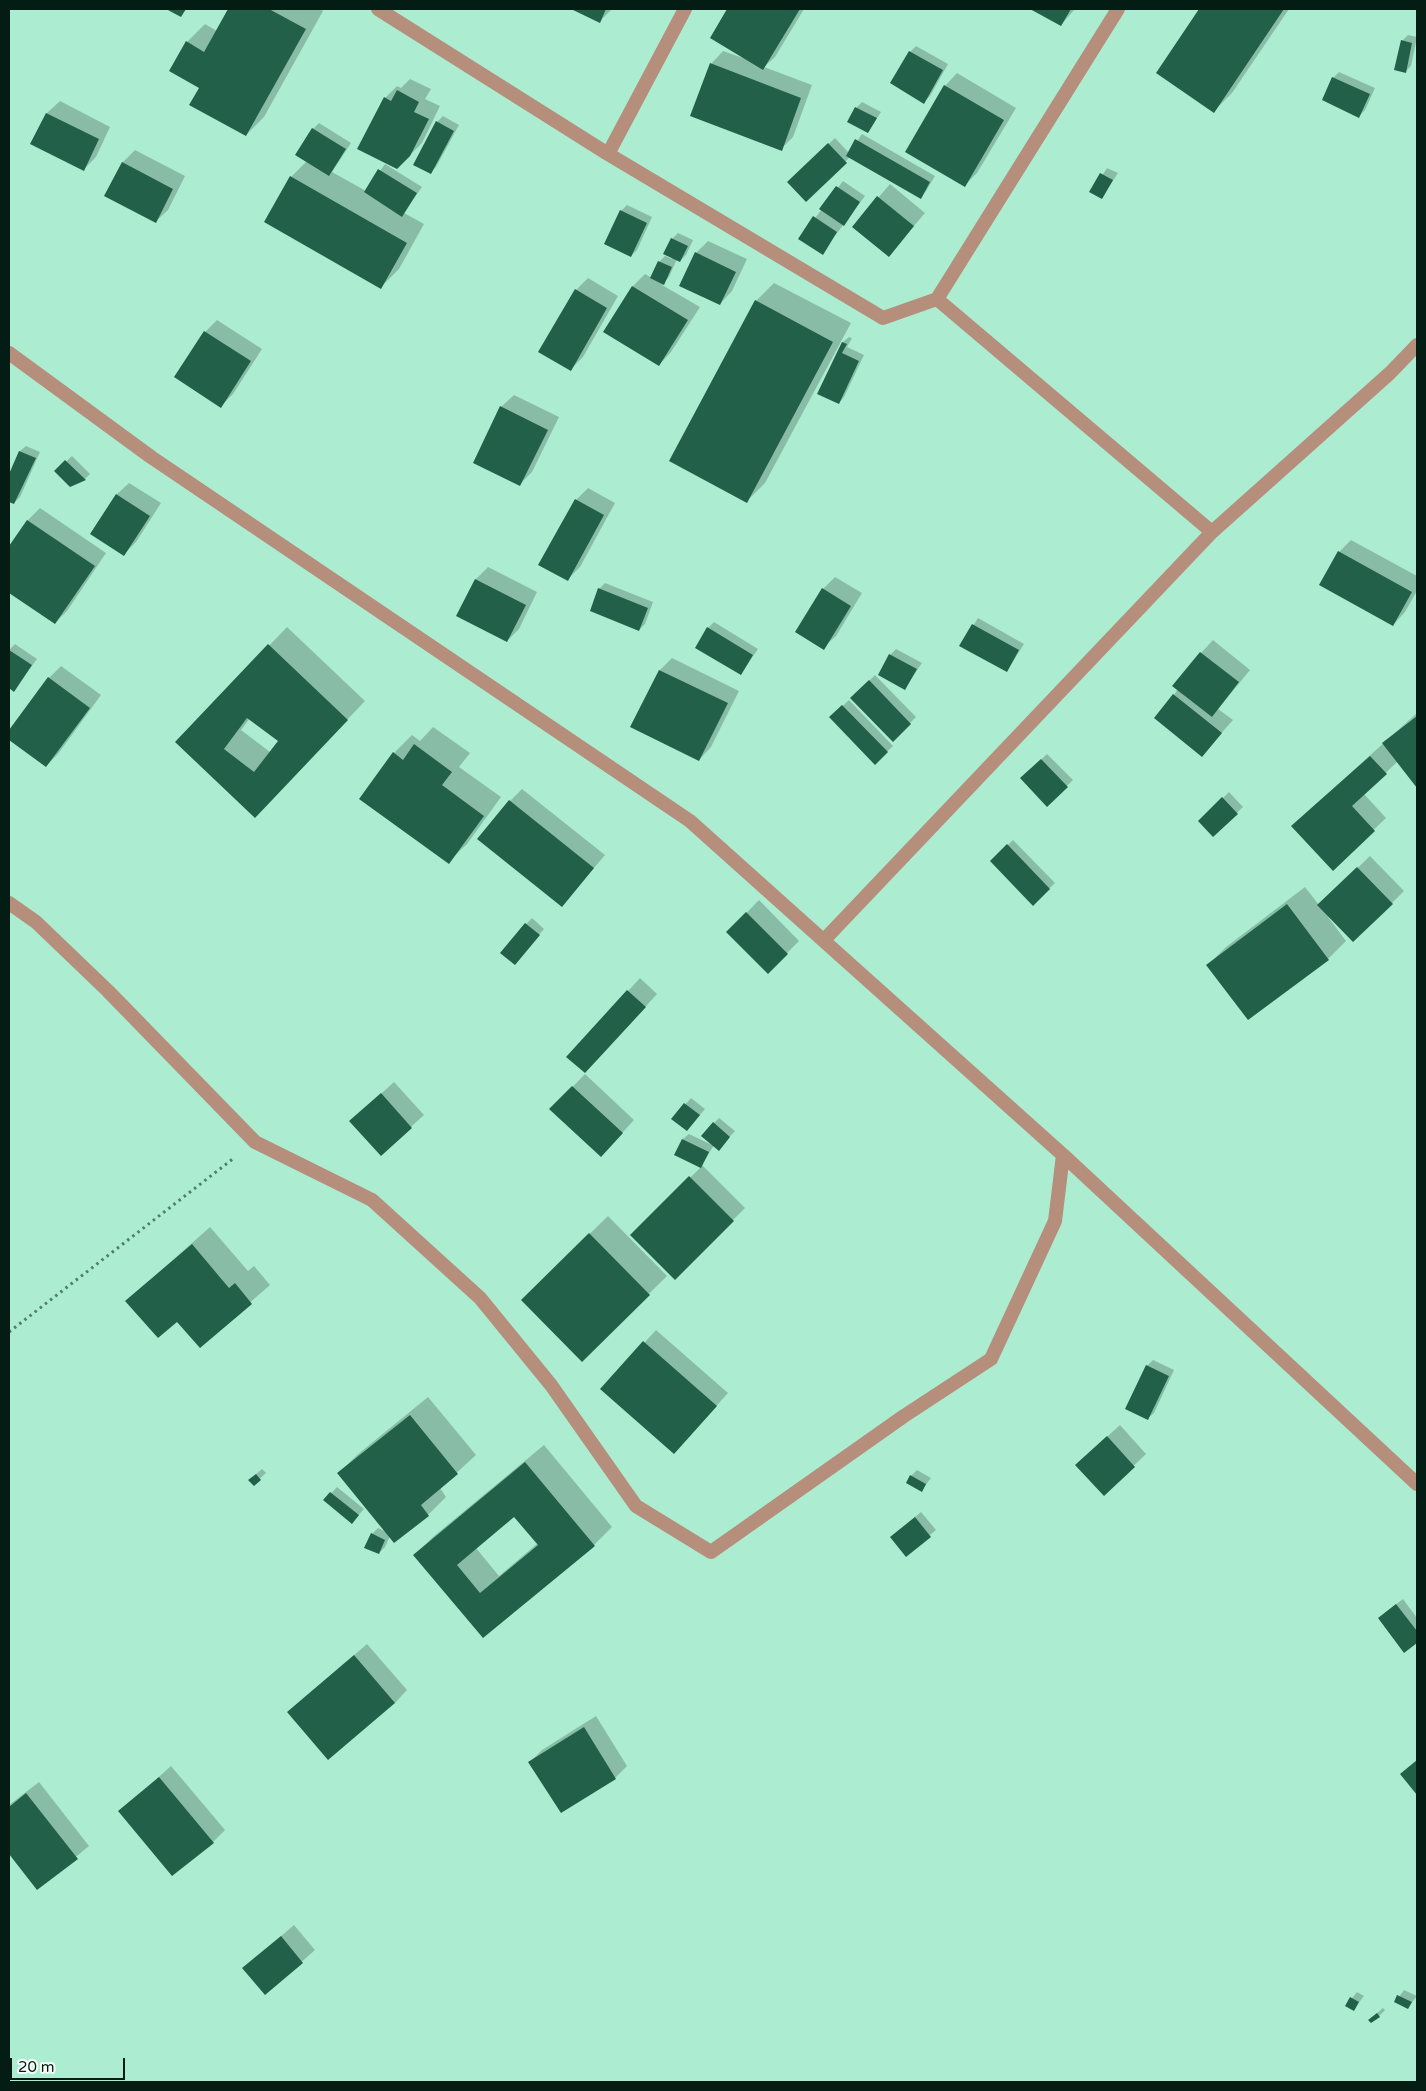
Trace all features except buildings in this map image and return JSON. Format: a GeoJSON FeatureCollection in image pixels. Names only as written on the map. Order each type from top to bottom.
{"type":"FeatureCollection","features":[{"type":"Feature","properties":{"kind":"street"},"geometry":{"type":"LineString","coordinates":[[378,9],[608,154],[883,318],[937,299],[1118,9]]}},
{"type":"Feature","properties":{"kind":"street"},"geometry":{"type":"LineString","coordinates":[[608,154],[685,9]]}},
{"type":"Feature","properties":{"kind":"street"},"geometry":{"type":"LineString","coordinates":[[937,299],[1212,532]]}},
{"type":"Feature","properties":{"kind":"street"},"geometry":{"type":"LineString","coordinates":[[825,939],[1212,532],[1390,373],[1417,346]]}},
{"type":"Feature","properties":{"kind":"street"},"geometry":{"type":"LineString","coordinates":[[9,353],[151,457],[690,820],[825,939],[1063,1155],[1417,1484]]}},
{"type":"Feature","properties":{"kind":"street"},"geometry":{"type":"LineString","coordinates":[[9,903],[36,922],[108,991],[255,1142],[372,1200],[480,1298],[551,1385],[636,1506],[711,1552],[904,1416],[991,1359],[1055,1221],[1063,1155]]}},
{"type":"Feature","properties":{"kind":"path"},"geometry":{"type":"LineString","coordinates":[[9,1332],[255,1142]]}}]}
